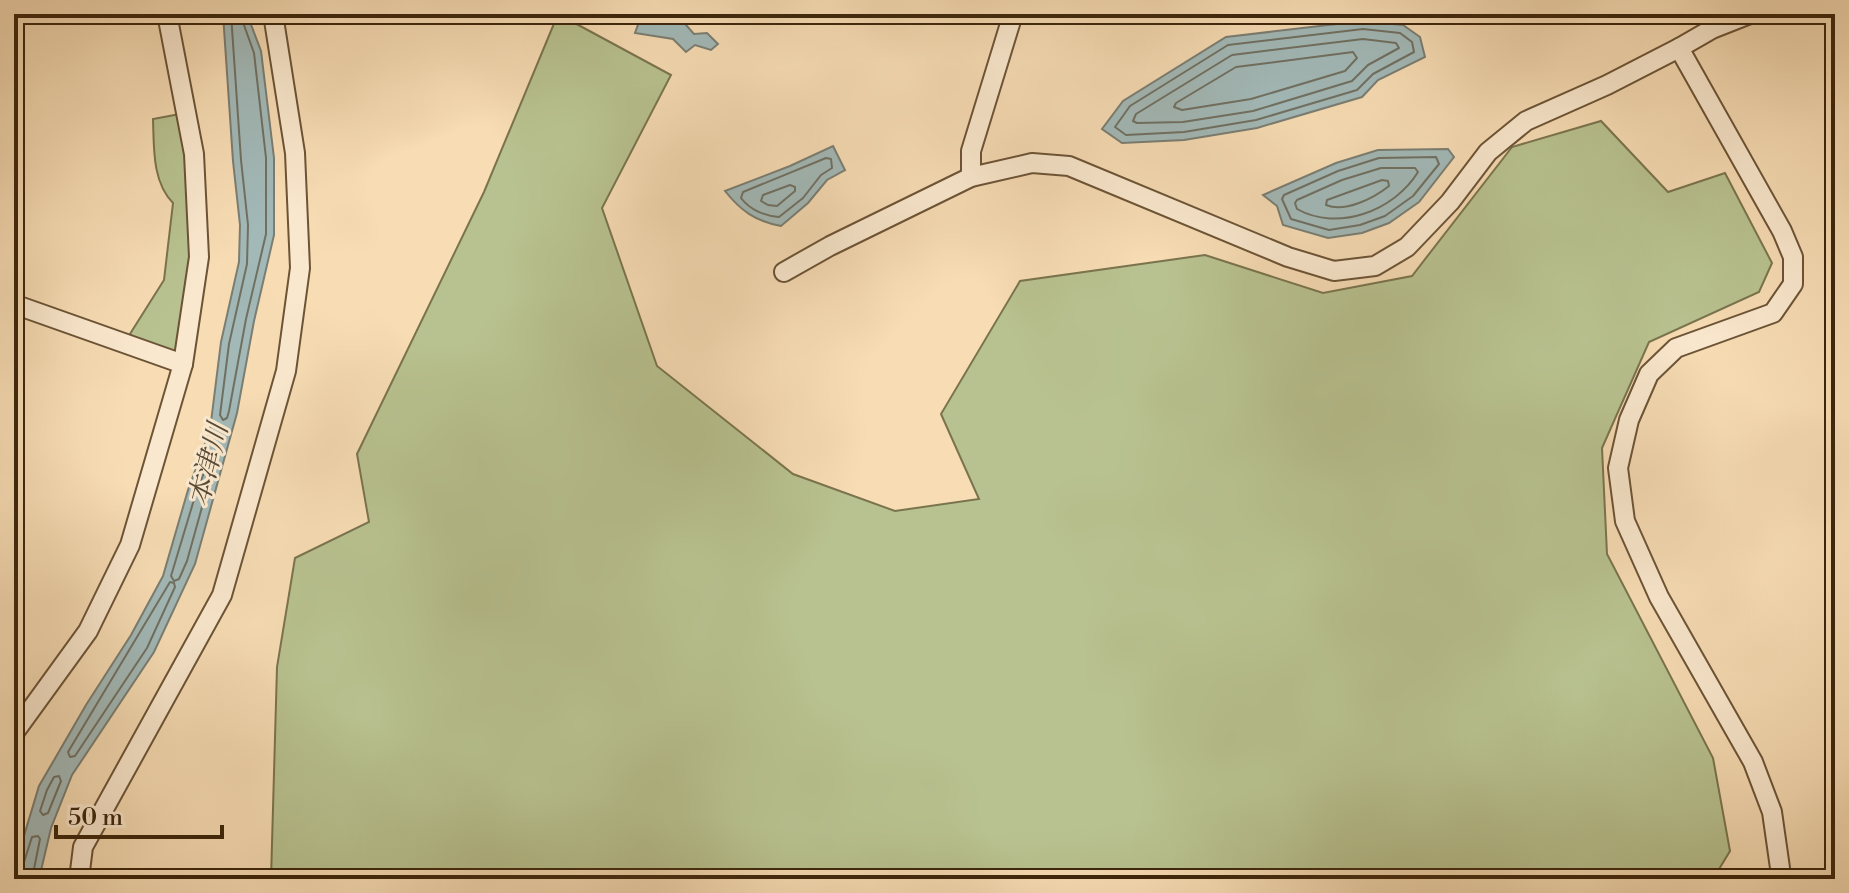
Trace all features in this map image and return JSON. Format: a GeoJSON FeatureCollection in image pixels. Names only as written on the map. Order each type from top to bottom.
{"type":"FeatureCollection","features":[{"type":"Feature","properties":{"kind":"street"},"geometry":{"type":"LineString","coordinates":[[14,733],[88,631],[130,545],[183,364],[199,257],[194,154],[167,14]]}},
{"type":"Feature","properties":{"kind":"street"},"geometry":{"type":"LineString","coordinates":[[79,879],[83,847],[222,595],[286,371],[300,268],[295,153],[273,14]]}},
{"type":"Feature","properties":{"kind":"street"},"geometry":{"type":"LineString","coordinates":[[971,177],[971,151],[1013,14]]}},
{"type":"Feature","properties":{"kind":"street"},"geometry":{"type":"LineString","coordinates":[[784,272],[971,177],[1032,163],[1069,166],[1288,257],[1334,271],[1375,266],[1407,247],[1450,202],[1488,152],[1526,121],[1607,85],[1712,29],[1750,14]]}},
{"type":"Feature","properties":{"kind":"street"},"geometry":{"type":"LineString","coordinates":[[1679,48],[1782,231],[1793,257],[1793,284],[1773,313],[1676,348],[1649,374],[1629,420],[1618,468],[1625,521],[1659,597],[1753,762],[1772,812],[1780,879]]}},
{"type":"Feature","properties":{"kind":"street"},"geometry":{"type":"LineString","coordinates":[[14,315],[22,307],[183,364]]}},
{"type":"Feature","properties":{"kind":"green space"},"geometry":{"type":"Polygon","coordinates":[[[558,14],[671,75],[602,208],[657,366],[793,474],[895,511],[979,499],[941,414],[1020,281],[1205,255],[1323,293],[1412,276],[1512,147],[1601,121],[1668,192],[1725,173],[1772,263],[1759,292],[1649,342],[1602,448],[1607,554],[1713,758],[1730,851],[1713,879],[271,879],[277,667],[295,558],[369,522],[357,454],[484,192],[558,14]]]}},
{"type":"Feature","properties":{"kind":"green space"},"geometry":{"type":"Polygon","coordinates":[[[180,114],[195,228],[179,357],[134,339],[130,334],[164,280],[173,203],[158,175],[153,119],[180,114]]]}},
{"type":"Feature","properties":{"kind":"water","name":"本津川"},"geometry":{"type":"Polygon","coordinates":[[[223,14],[247,14],[261,51],[274,158],[274,235],[237,413],[195,564],[154,652],[72,775],[51,828],[39,879],[14,879],[14,869],[39,786],[131,635],[163,576],[188,490],[210,430],[221,342],[239,262],[240,225],[223,14]]]}},
{"type":"Feature","properties":{"kind":"water"},"geometry":{"type":"Polygon","coordinates":[[[642,14],[690,14],[686,25],[694,34],[707,33],[718,44],[711,50],[695,45],[686,52],[673,39],[635,33],[642,14]]]}},
{"type":"Feature","properties":{"kind":"water"},"geometry":{"type":"Polygon","coordinates":[[[1363,21],[1403,25],[1420,37],[1425,57],[1378,80],[1362,97],[1257,128],[1184,140],[1122,143],[1102,129],[1123,101],[1226,37],[1363,21]]]}},
{"type":"Feature","properties":{"kind":"water"},"geometry":{"type":"Polygon","coordinates":[[[833,146],[845,170],[827,180],[808,203],[781,226],[749,214],[725,191],[790,166],[833,146]]]}},
{"type":"Feature","properties":{"kind":"water"},"geometry":{"type":"Polygon","coordinates":[[[1448,149],[1454,157],[1419,202],[1389,223],[1362,233],[1328,238],[1283,225],[1277,206],[1263,195],[1336,163],[1378,150],[1448,149]]]}}]}
